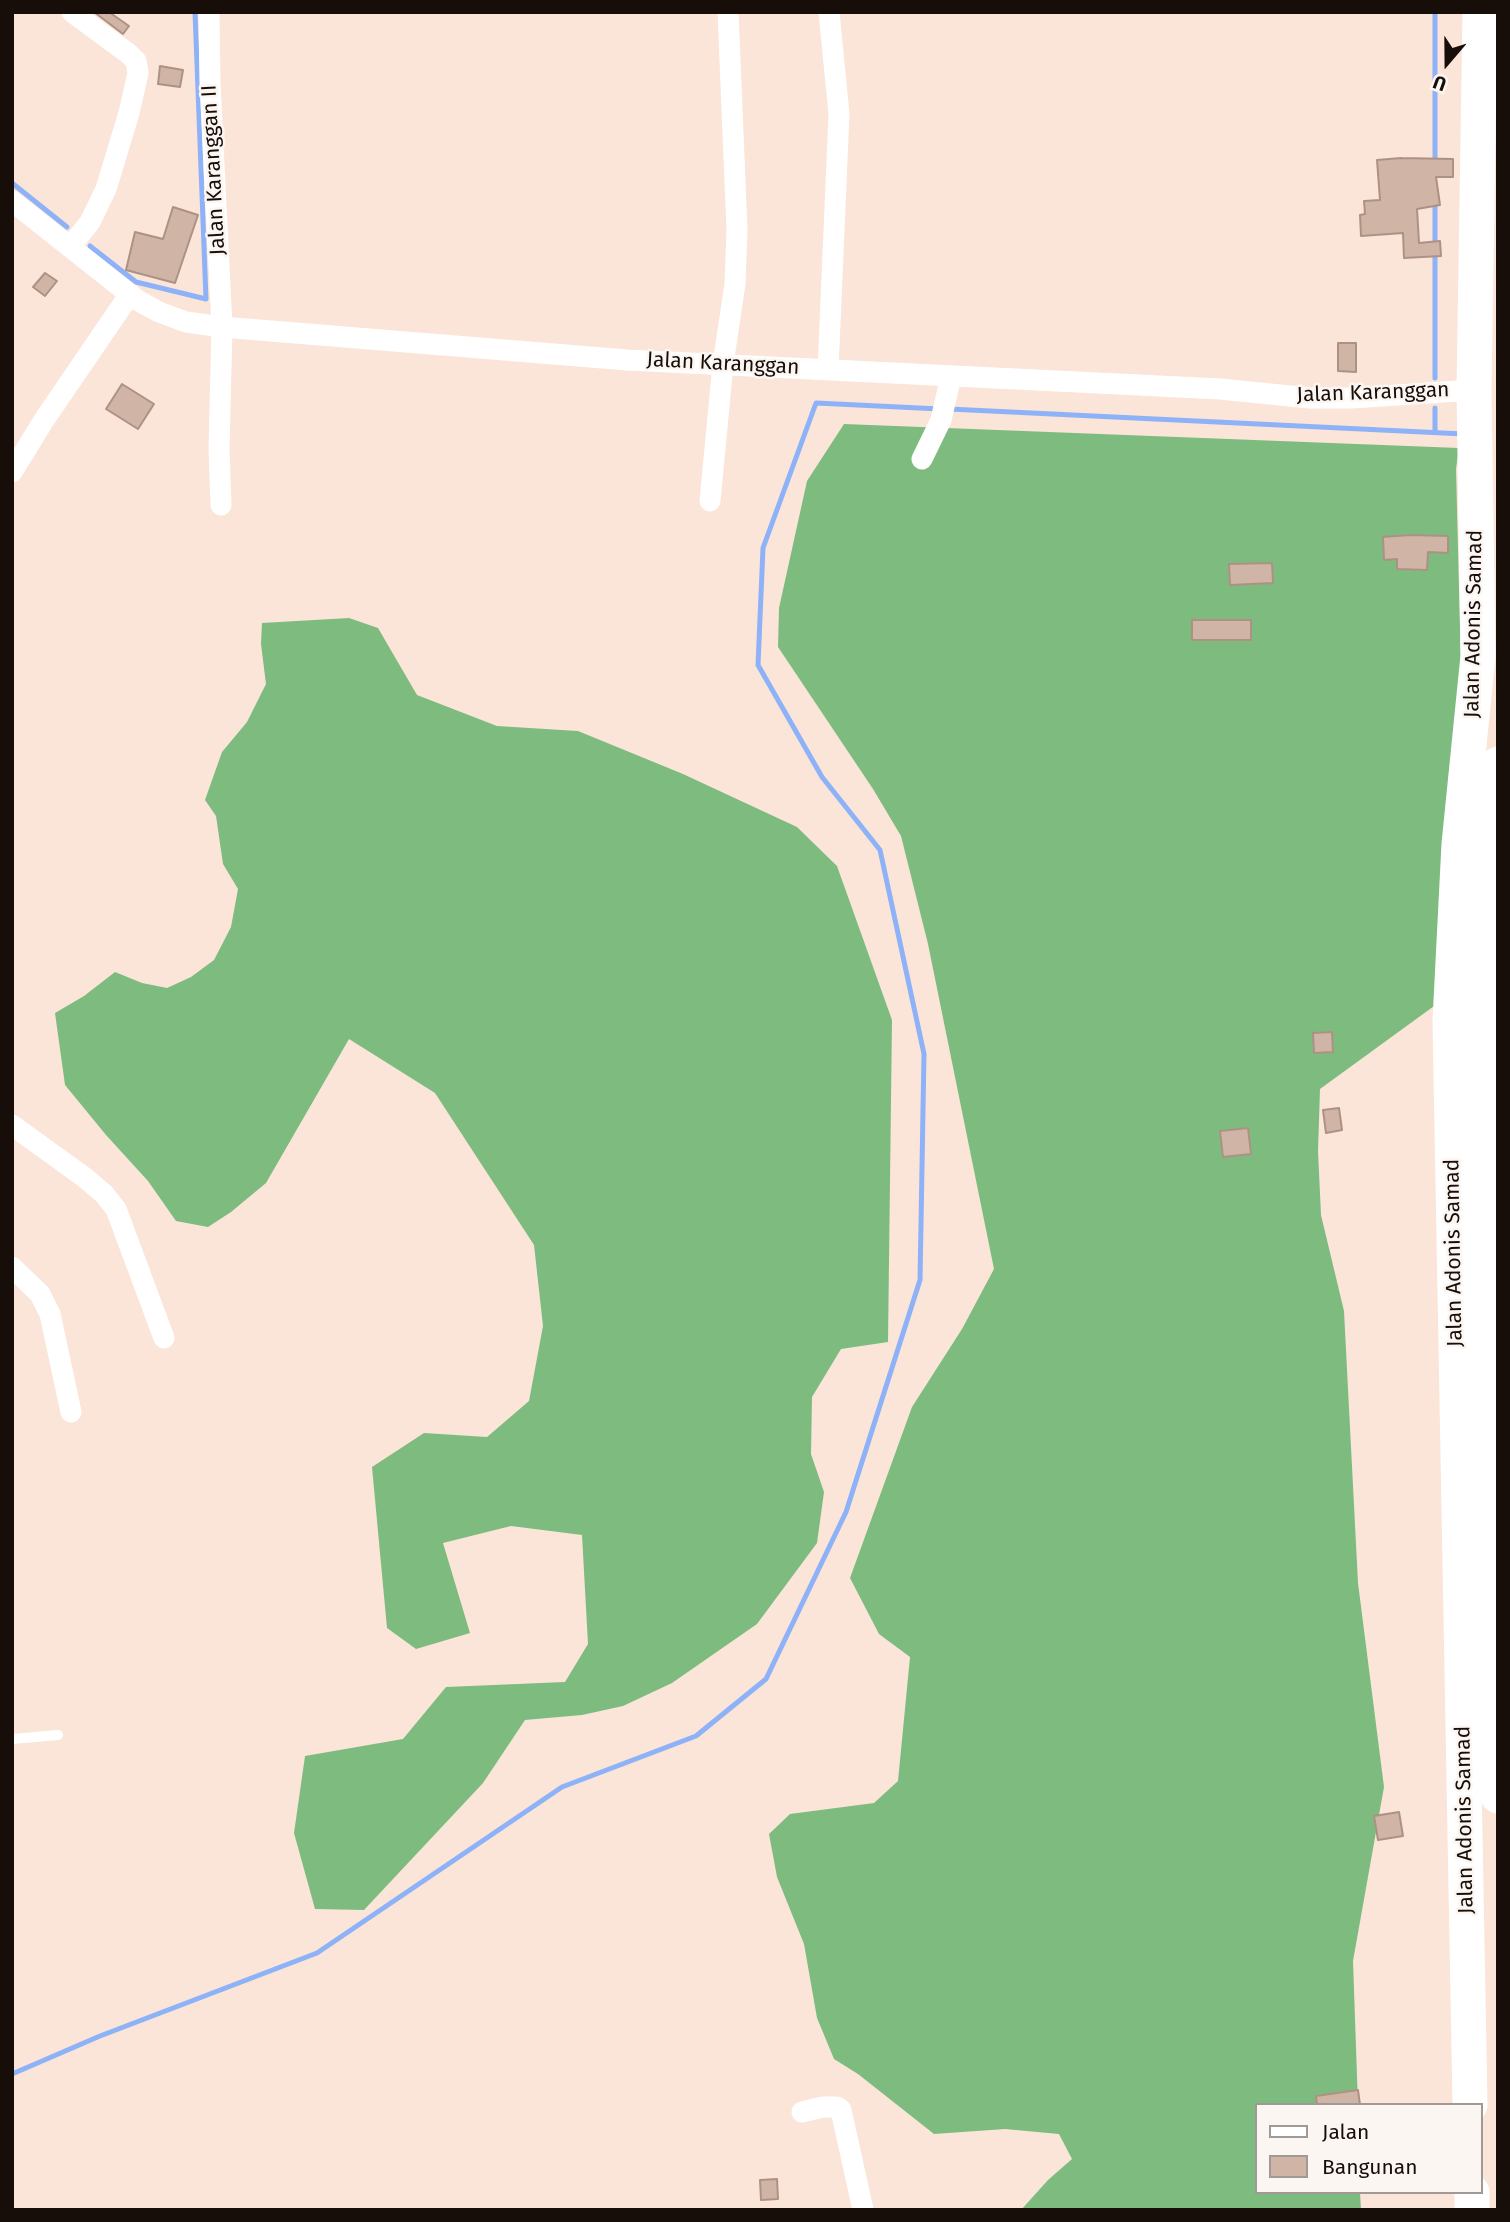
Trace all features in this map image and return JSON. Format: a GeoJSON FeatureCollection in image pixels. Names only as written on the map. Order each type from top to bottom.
{"type":"FeatureCollection","features":[{"type":"Feature","properties":{"kind":"highway","name":"Jalan Adonis Samad"},"geometry":{"type":"LineString","coordinates":[[1480,12],[1474,396],[1478,810],[1488,847],[1498,1796]]}},
{"type":"Feature","properties":{"kind":"highway","name":"Jalan Adonis Samad"},"geometry":{"type":"LineString","coordinates":[[1470,2103],[1450,1021],[1459,844],[1478,810],[1498,764]]}},
{"type":"Feature","properties":{"kind":"street"},"geometry":{"type":"LineString","coordinates":[[70,247],[90,222],[106,189],[138,73],[136,61],[129,54],[72,12]]}},
{"type":"Feature","properties":{"kind":"street","name":"Jalan Karanggan II"},"geometry":{"type":"LineString","coordinates":[[209,12],[222,327],[219,439],[221,505]]}},
{"type":"Feature","properties":{"kind":"street"},"geometry":{"type":"LineString","coordinates":[[710,501],[723,365],[735,285],[737,230],[728,12]]}},
{"type":"Feature","properties":{"kind":"street"},"geometry":{"type":"LineString","coordinates":[[828,370],[839,114],[829,12]]}},
{"type":"Feature","properties":{"kind":"street","name":"Jalan Karanggan"},"geometry":{"type":"LineString","coordinates":[[12,201],[148,307],[186,322],[222,327],[627,360],[1220,389],[1310,398],[1474,396]]}},
{"type":"Feature","properties":{"kind":"street"},"geometry":{"type":"LineString","coordinates":[[12,472],[130,294]]}},
{"type":"Feature","properties":{"kind":"street"},"geometry":{"type":"LineString","coordinates":[[922,458],[943,411],[951,376]]}},
{"type":"Feature","properties":{"kind":"street"},"geometry":{"type":"LineString","coordinates":[[12,1125],[83,1177],[104,1194],[116,1209],[164,1338]]}},
{"type":"Feature","properties":{"kind":"street"},"geometry":{"type":"LineString","coordinates":[[12,1266],[40,1294],[50,1314],[71,1412]]}},
{"type":"Feature","properties":{"kind":"street"},"geometry":{"type":"LineString","coordinates":[[802,2112],[823,2107],[837,2107],[841,2110],[863,2210]]}},
{"type":"Feature","properties":{"kind":"lane"},"geometry":{"type":"LineString","coordinates":[[12,1739],[58,1735]]}},
{"type":"Feature","properties":{"kind":"green space"},"geometry":{"type":"Polygon","coordinates":[[[844,424],[1459,448],[1456,469],[1462,707],[1441,1001],[1320,1089],[1318,1151],[1321,1215],[1344,1311],[1358,1583],[1384,1787],[1353,1961],[1358,2103],[1254,2103],[1254,2194],[1360,2194],[1361,2210],[1021,2210],[1048,2180],[1072,2159],[1059,2134],[1005,2129],[934,2134],[858,2074],[834,2059],[817,2018],[804,1944],[777,1877],[769,1834],[790,1814],[874,1803],[898,1781],[910,1657],[879,1634],[850,1578],[912,1407],[962,1329],[994,1269],[928,944],[901,836],[873,789],[778,647],[779,608],[807,481],[844,424]]]}},
{"type":"Feature","properties":{"kind":"green space"},"geometry":{"type":"Polygon","coordinates":[[[349,618],[378,628],[417,695],[497,726],[578,731],[683,774],[797,827],[837,866],[892,1020],[888,1342],[841,1349],[812,1397],[811,1454],[824,1492],[817,1543],[757,1624],[672,1683],[623,1706],[582,1715],[525,1720],[483,1783],[364,1910],[315,1909],[294,1833],[305,1756],[403,1739],[446,1687],[565,1682],[588,1644],[582,1535],[511,1526],[443,1543],[470,1633],[416,1649],[387,1628],[372,1467],[424,1433],[487,1437],[529,1401],[543,1326],[534,1245],[435,1093],[349,1039],[266,1183],[208,1227],[176,1221],[148,1181],[65,1085],[55,1013],[84,996],[115,972],[142,983],[167,988],[191,977],[214,960],[231,927],[238,889],[223,864],[216,816],[205,800],[222,752],[247,722],[266,684],[261,644],[262,623],[349,618]]]}},
{"type":"Feature","properties":{"kind":"building"},"geometry":{"type":"Polygon","coordinates":[[[94,12],[109,12],[129,26],[123,34],[94,12]]]}},
{"type":"Feature","properties":{"kind":"building"},"geometry":{"type":"Polygon","coordinates":[[[160,66],[183,70],[180,87],[158,84],[160,66]]]}},
{"type":"Feature","properties":{"kind":"building"},"geometry":{"type":"Polygon","coordinates":[[[1453,159],[1453,177],[1436,177],[1440,205],[1417,209],[1419,243],[1440,241],[1441,256],[1404,258],[1403,233],[1361,236],[1360,215],[1365,214],[1364,201],[1380,200],[1377,160],[1453,159]]]}},
{"type":"Feature","properties":{"kind":"building"},"geometry":{"type":"Polygon","coordinates":[[[173,207],[198,215],[175,283],[126,270],[135,232],[163,239],[173,207]]]}},
{"type":"Feature","properties":{"kind":"building"},"geometry":{"type":"Polygon","coordinates":[[[45,273],[57,281],[45,296],[33,287],[45,273]]]}},
{"type":"Feature","properties":{"kind":"building"},"geometry":{"type":"Polygon","coordinates":[[[1338,343],[1356,343],[1356,372],[1338,371],[1338,343]]]}},
{"type":"Feature","properties":{"kind":"building"},"geometry":{"type":"Polygon","coordinates":[[[122,384],[154,404],[138,429],[106,409],[122,384]]]}},
{"type":"Feature","properties":{"kind":"building"},"geometry":{"type":"Polygon","coordinates":[[[1448,536],[1448,553],[1428,552],[1427,570],[1397,569],[1397,559],[1384,560],[1383,537],[1448,536]]]}},
{"type":"Feature","properties":{"kind":"building"},"geometry":{"type":"Polygon","coordinates":[[[1272,563],[1273,583],[1230,585],[1229,564],[1272,563]]]}},
{"type":"Feature","properties":{"kind":"building"},"geometry":{"type":"Polygon","coordinates":[[[1192,620],[1251,620],[1251,640],[1192,640],[1192,620]]]}},
{"type":"Feature","properties":{"kind":"building"},"geometry":{"type":"Polygon","coordinates":[[[1332,1032],[1333,1052],[1314,1053],[1313,1033],[1332,1032]]]}},
{"type":"Feature","properties":{"kind":"building"},"geometry":{"type":"Polygon","coordinates":[[[1339,1108],[1342,1130],[1326,1133],[1323,1110],[1339,1108]]]}},
{"type":"Feature","properties":{"kind":"building"},"geometry":{"type":"Polygon","coordinates":[[[1248,1128],[1251,1154],[1223,1157],[1220,1131],[1248,1128]]]}},
{"type":"Feature","properties":{"kind":"building"},"geometry":{"type":"Polygon","coordinates":[[[1399,1812],[1403,1836],[1378,1840],[1374,1816],[1399,1812]]]}},
{"type":"Feature","properties":{"kind":"building"},"geometry":{"type":"Polygon","coordinates":[[[1358,2090],[1360,2103],[1317,2103],[1316,2096],[1358,2090]]]}},
{"type":"Feature","properties":{"kind":"building"},"geometry":{"type":"Polygon","coordinates":[[[777,2179],[778,2199],[761,2200],[760,2180],[777,2179]]]}},
{"type":"Feature","properties":{"kind":"waterway"},"geometry":{"type":"LineString","coordinates":[[90,246],[136,282],[206,299],[195,12]]}},
{"type":"Feature","properties":{"kind":"waterway"},"geometry":{"type":"LineString","coordinates":[[1435,12],[1435,163]]}},
{"type":"Feature","properties":{"kind":"waterway"},"geometry":{"type":"LineString","coordinates":[[12,183],[67,227]]}},
{"type":"Feature","properties":{"kind":"waterway"},"geometry":{"type":"LineString","coordinates":[[1435,201],[1435,378]]}},
{"type":"Feature","properties":{"kind":"waterway"},"geometry":{"type":"LineString","coordinates":[[12,2074],[100,2036],[317,1953],[562,1787],[696,1736],[766,1679],[846,1512],[920,1280],[924,1054],[880,850],[822,777],[758,665],[763,548],[816,403],[940,409]]}},
{"type":"Feature","properties":{"kind":"waterway"},"geometry":{"type":"LineString","coordinates":[[1435,408],[1435,433]]}},
{"type":"Feature","properties":{"kind":"waterway"},"geometry":{"type":"LineString","coordinates":[[949,409],[1464,434]]}}]}
